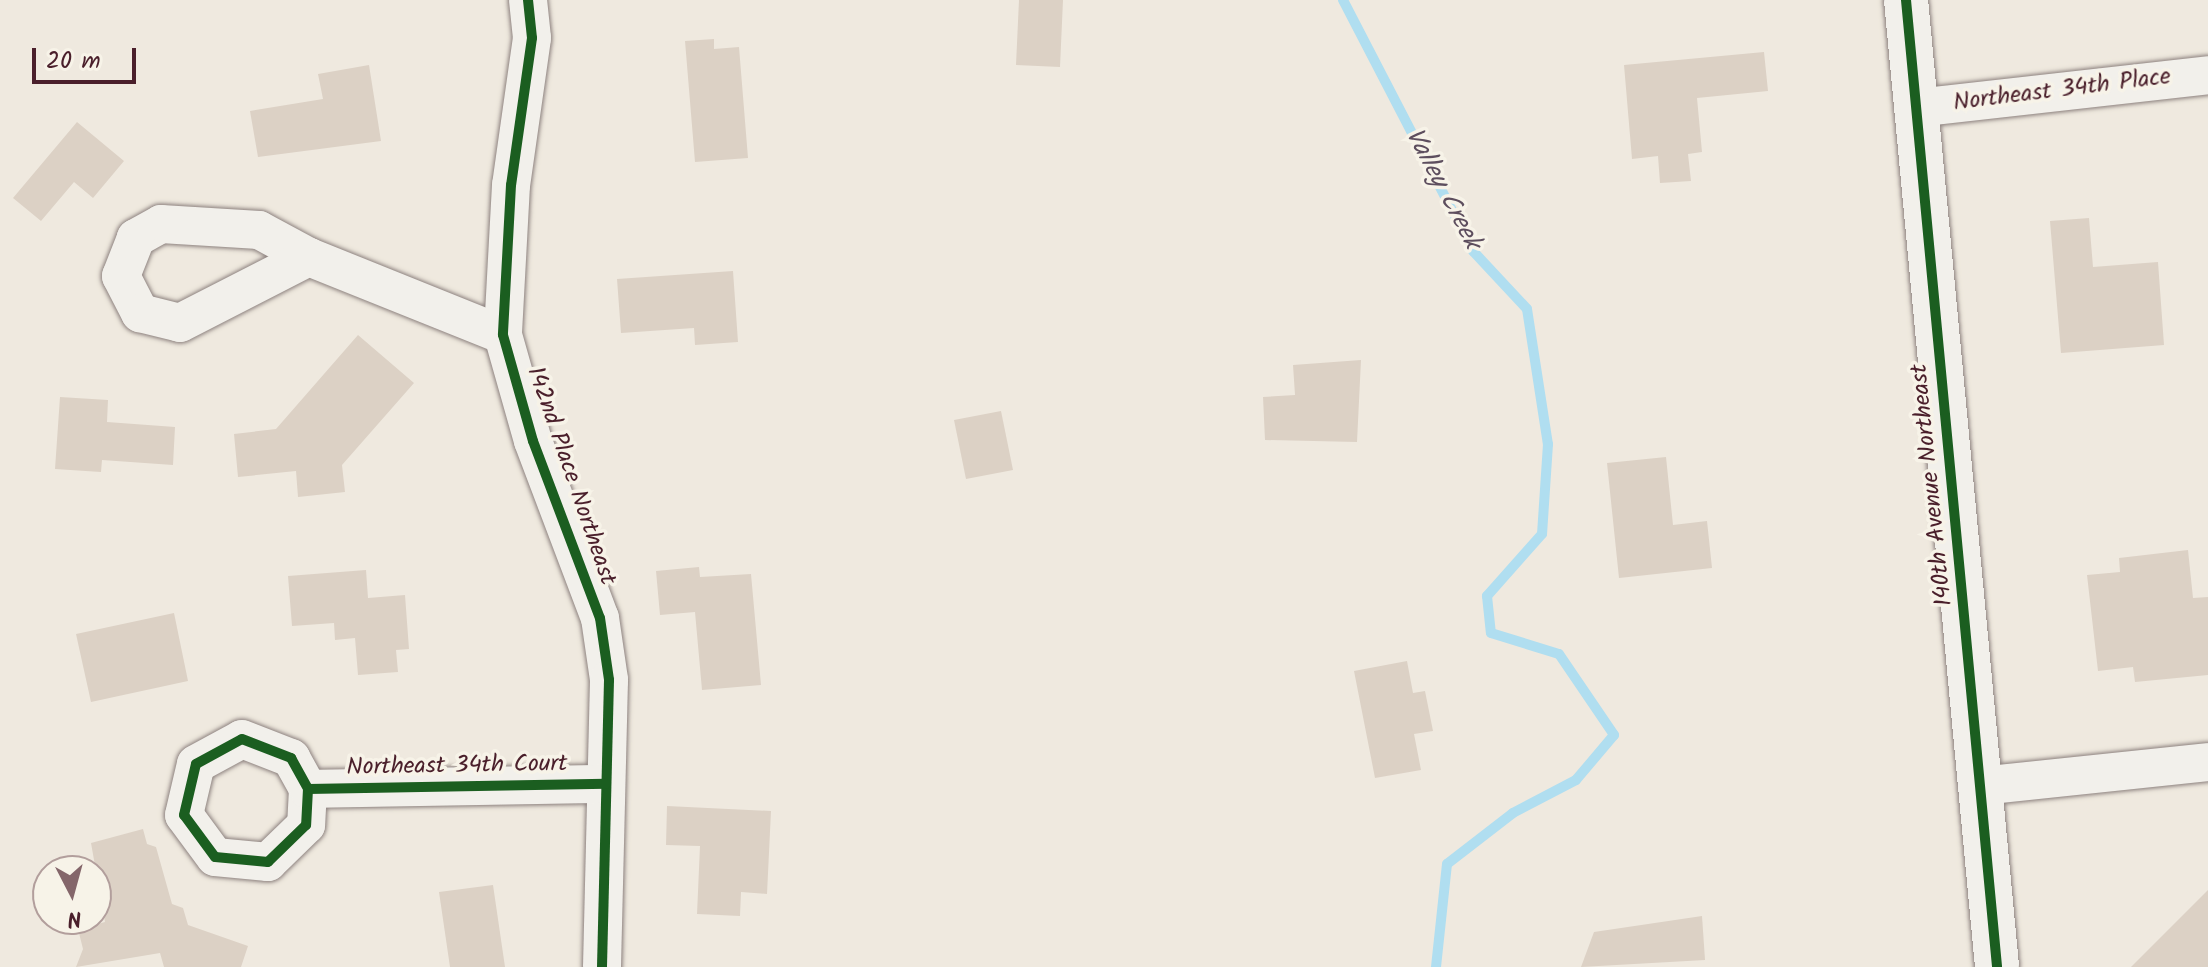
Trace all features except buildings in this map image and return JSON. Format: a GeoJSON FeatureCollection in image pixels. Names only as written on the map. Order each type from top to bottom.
{"type":"FeatureCollection","features":[{"type":"Feature","properties":{"kind":"street","name":"142nd Place Northeast"},"geometry":{"type":"LineString","coordinates":[[528,0],[532,38],[511,185],[503,335],[533,441],[600,618],[609,680],[602,967]]}},
{"type":"Feature","properties":{"kind":"street","name":"140th Avenue Northeast"},"geometry":{"type":"LineString","coordinates":[[1906,0],[1997,967]]}},
{"type":"Feature","properties":{"kind":"street","name":"Northeast 34th Place"},"geometry":{"type":"LineString","coordinates":[[1916,108],[2208,75]]}},
{"type":"Feature","properties":{"kind":"street"},"geometry":{"type":"LineString","coordinates":[[309,257],[503,335]]}},
{"type":"Feature","properties":{"kind":"street"},"geometry":{"type":"LineString","coordinates":[[1980,786],[2208,762]]}},
{"type":"Feature","properties":{"kind":"street","name":"Northeast 34th Court"},"geometry":{"type":"LineString","coordinates":[[308,789],[606,784]]}},
{"type":"Feature","properties":{"kind":"waterway","name":"Valley Creek"},"geometry":{"type":"LineString","coordinates":[[1343,0],[1473,251],[1527,309],[1548,444],[1542,534],[1487,596],[1491,633],[1559,654],[1614,735],[1576,780],[1513,813],[1447,864],[1436,967]]}},
{"type":"Feature","properties":{"kind":"cycle path"},"geometry":{"type":"LineString","coordinates":[[528,0],[532,38],[511,185],[503,335],[533,441],[600,618],[609,680],[602,967]]}},
{"type":"Feature","properties":{"kind":"cycle path"},"geometry":{"type":"LineString","coordinates":[[1906,0],[1997,967]]}},
{"type":"Feature","properties":{"kind":"cycle path"},"geometry":{"type":"LineString","coordinates":[[308,789],[306,825],[268,862],[215,857],[184,815],[196,764],[242,739],[291,758],[308,789],[606,784]]}}]}
